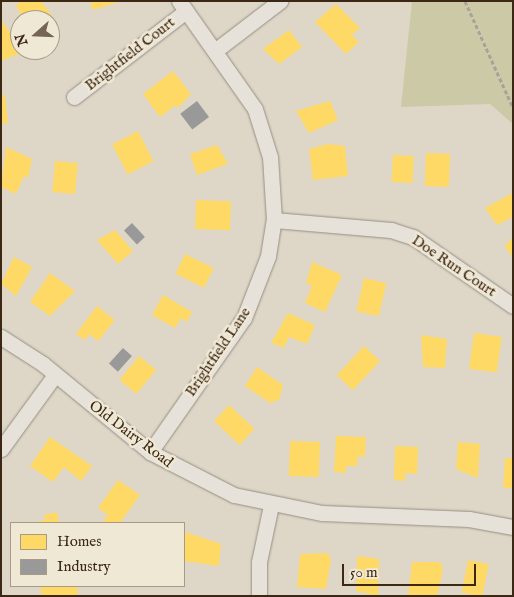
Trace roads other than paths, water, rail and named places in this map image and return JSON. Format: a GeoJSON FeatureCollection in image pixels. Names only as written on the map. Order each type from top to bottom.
{"type":"FeatureCollection","features":[{"type":"Feature","properties":{"kind":"street"},"geometry":{"type":"LineString","coordinates":[[216,50],[280,1]]}},
{"type":"Feature","properties":{"kind":"street","name":"Brightfield Lane"},"geometry":{"type":"LineString","coordinates":[[150,452],[244,318],[266,264],[274,220],[265,137],[240,82],[182,6]]}},
{"type":"Feature","properties":{"kind":"street","name":"Brightfield Court"},"geometry":{"type":"LineString","coordinates":[[74,97],[182,6]]}},
{"type":"Feature","properties":{"kind":"street","name":"Doe Run Court"},"geometry":{"type":"LineString","coordinates":[[274,220],[391,230],[413,237],[513,306]]}},
{"type":"Feature","properties":{"kind":"street","name":"Old Dairy Road"},"geometry":{"type":"LineString","coordinates":[[1,337],[55,375],[150,452],[210,485],[271,504],[322,513],[469,519],[513,527]]}},
{"type":"Feature","properties":{"kind":"street"},"geometry":{"type":"LineString","coordinates":[[1,449],[55,375]]}},
{"type":"Feature","properties":{"kind":"street"},"geometry":{"type":"LineString","coordinates":[[259,596],[259,562],[271,504]]}}]}
